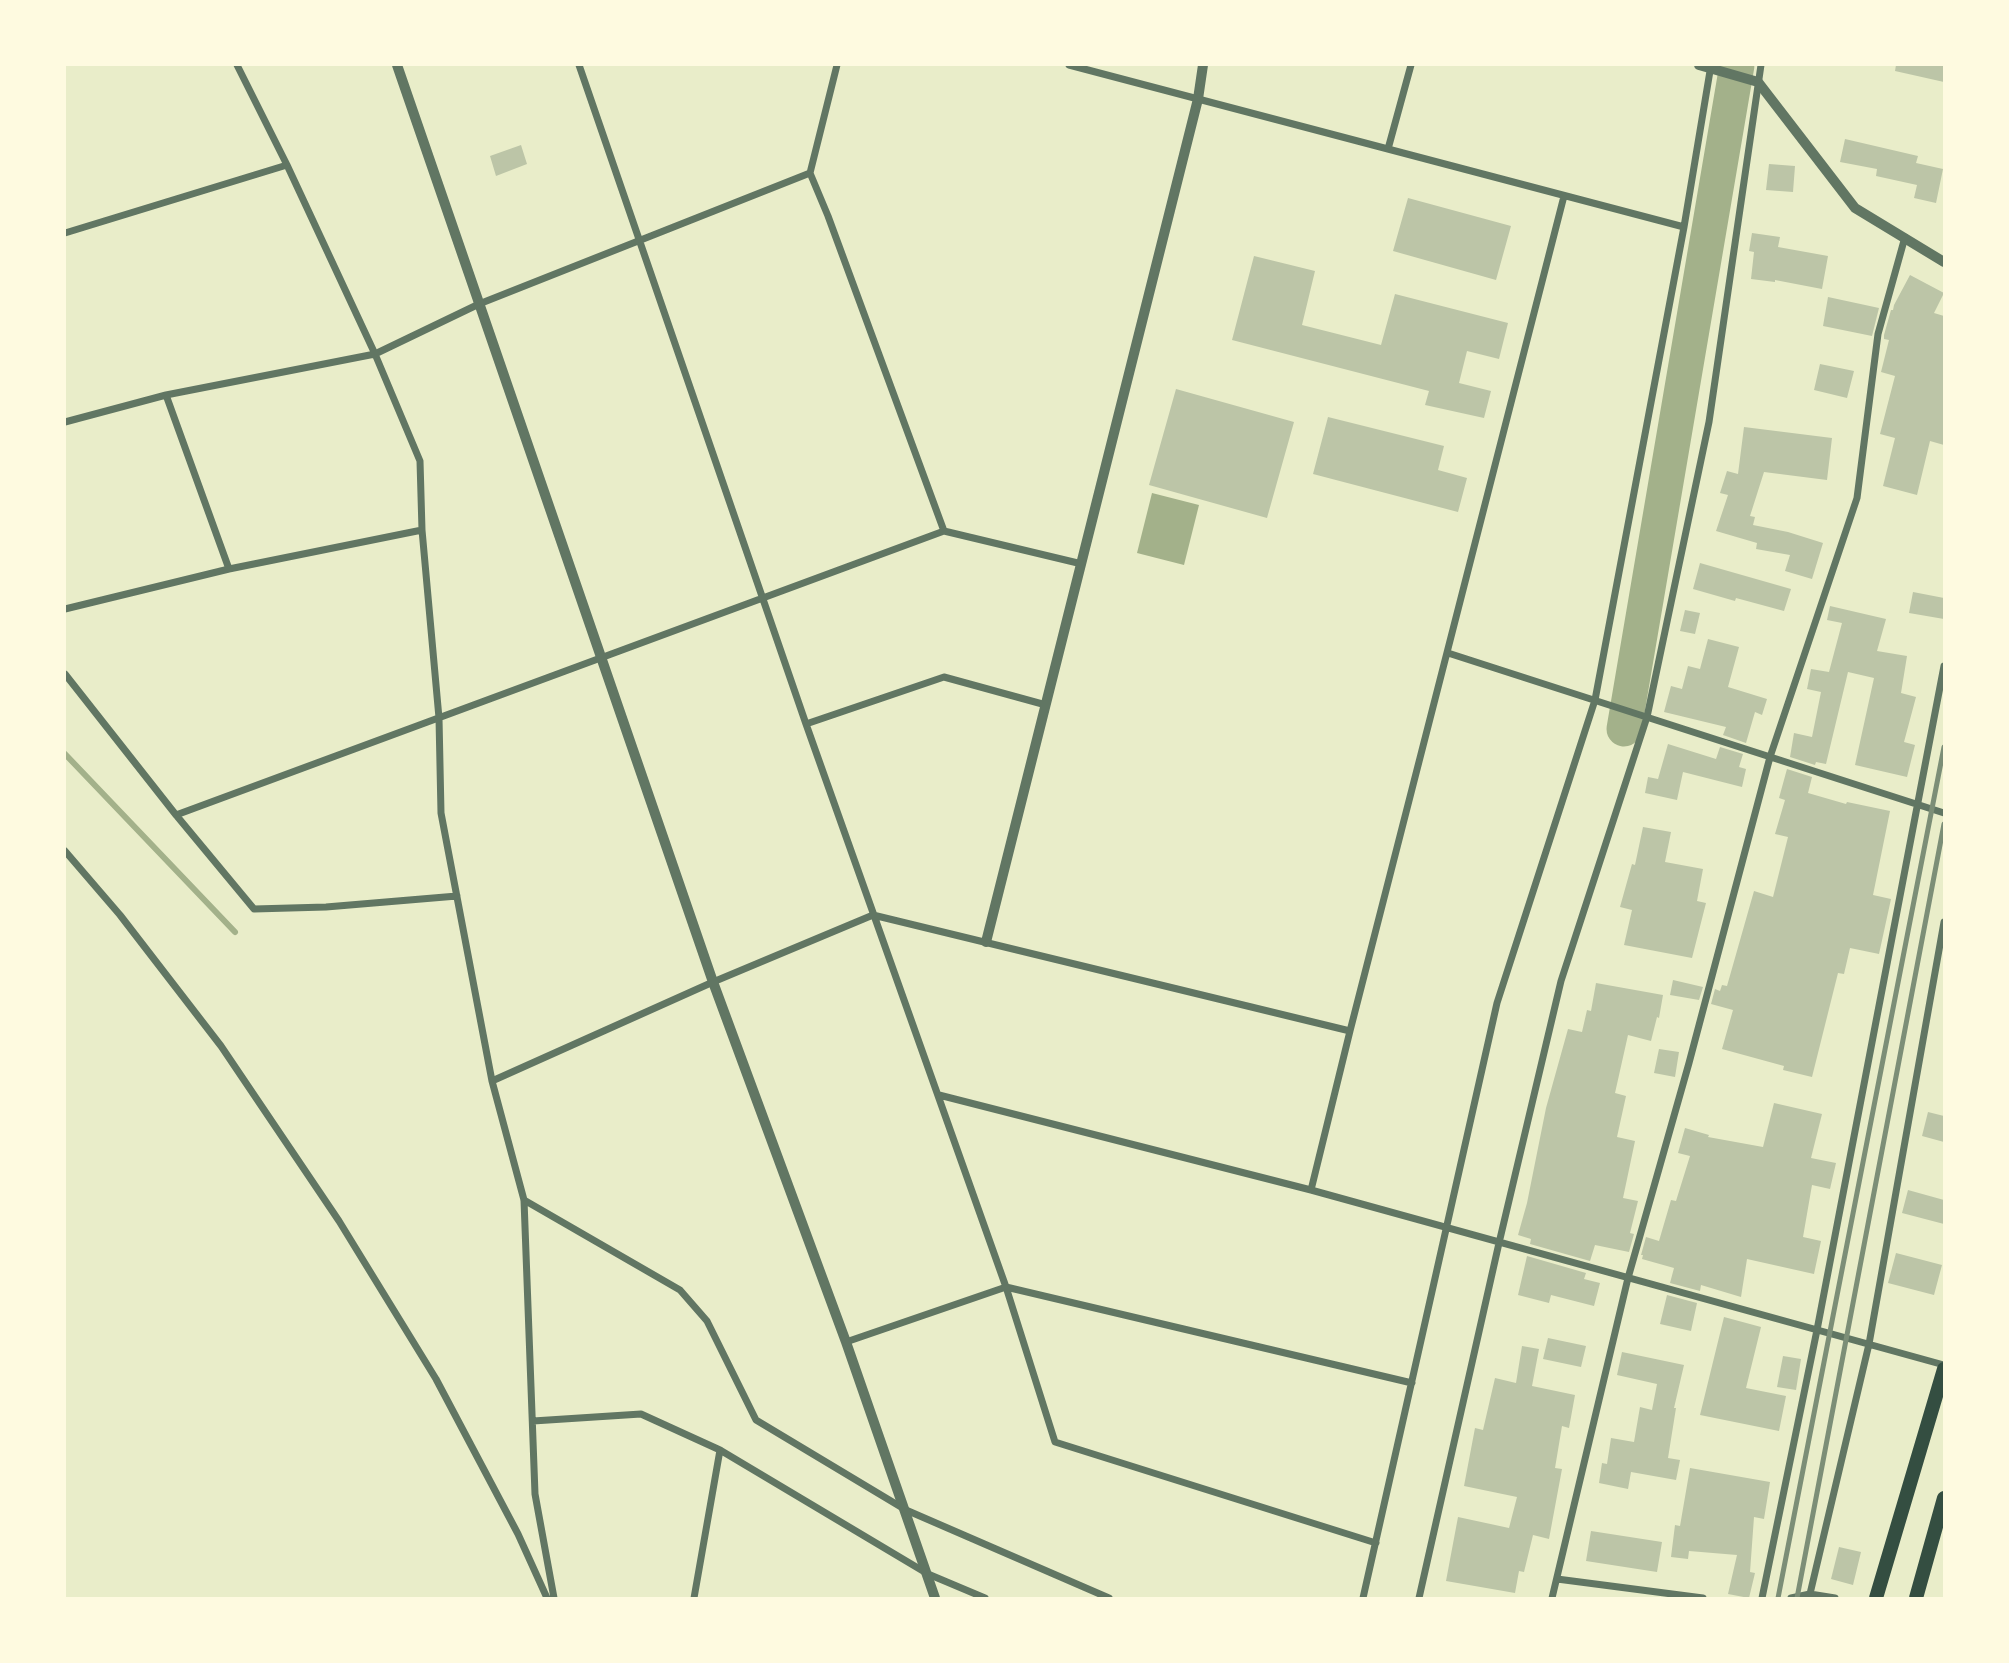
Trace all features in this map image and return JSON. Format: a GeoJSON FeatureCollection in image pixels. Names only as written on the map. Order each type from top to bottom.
{"type":"FeatureCollection","features":[{"type":"Feature","properties":{"kind":"highway"},"geometry":{"type":"LineString","coordinates":[[1876,1598],[1944,1367]]}},
{"type":"Feature","properties":{"kind":"highway"},"geometry":{"type":"LineString","coordinates":[[1916,1598],[1944,1498]]}},
{"type":"Feature","properties":{"kind":"street"},"geometry":{"type":"LineString","coordinates":[[237,65],[375,354],[420,461],[422,530],[439,718],[441,813],[492,1081],[524,1200],[535,1494],[554,1598]]}},
{"type":"Feature","properties":{"kind":"street"},"geometry":{"type":"LineString","coordinates":[[397,65],[713,982],[846,1342],[935,1598]]}},
{"type":"Feature","properties":{"kind":"street"},"geometry":{"type":"LineString","coordinates":[[579,65],[806,724],[1006,1287],[1055,1442],[1376,1543]]}},
{"type":"Feature","properties":{"kind":"street"},"geometry":{"type":"LineString","coordinates":[[836,65],[810,173],[944,531]]}},
{"type":"Feature","properties":{"kind":"street"},"geometry":{"type":"LineString","coordinates":[[1069,65],[1684,227]]}},
{"type":"Feature","properties":{"kind":"street"},"geometry":{"type":"LineString","coordinates":[[986,942],[1198,99],[1203,65]]}},
{"type":"Feature","properties":{"kind":"street"},"geometry":{"type":"LineString","coordinates":[[1388,149],[1411,65]]}},
{"type":"Feature","properties":{"kind":"street"},"geometry":{"type":"LineString","coordinates":[[1419,1598],[1561,981],[1647,717],[1709,422],[1761,65]]}},
{"type":"Feature","properties":{"kind":"street"},"geometry":{"type":"LineString","coordinates":[[1363,1598],[1497,1003],[1595,700],[1684,227],[1707,66],[1758,82],[1855,208],[1944,262]]}},
{"type":"Feature","properties":{"kind":"street"},"geometry":{"type":"LineString","coordinates":[[65,233],[287,165]]}},
{"type":"Feature","properties":{"kind":"street"},"geometry":{"type":"LineString","coordinates":[[65,422],[166,395],[375,354],[480,304],[810,173]]}},
{"type":"Feature","properties":{"kind":"street"},"geometry":{"type":"LineString","coordinates":[[1311,1190],[1564,196]]}},
{"type":"Feature","properties":{"kind":"street"},"geometry":{"type":"LineString","coordinates":[[1552,1598],[1628,1278],[1770,757],[1857,498],[1878,334],[1905,237]]}},
{"type":"Feature","properties":{"kind":"street"},"geometry":{"type":"LineString","coordinates":[[166,395],[229,569]]}},
{"type":"Feature","properties":{"kind":"street"},"geometry":{"type":"LineString","coordinates":[[65,609],[229,569],[422,530]]}},
{"type":"Feature","properties":{"kind":"street"},"geometry":{"type":"LineString","coordinates":[[176,815],[944,531],[1082,564]]}},
{"type":"Feature","properties":{"kind":"street"},"geometry":{"type":"LineString","coordinates":[[1448,653],[1944,813]]}},
{"type":"Feature","properties":{"kind":"street"},"geometry":{"type":"LineString","coordinates":[[1762,1598],[1817,1330],[1944,666]]}},
{"type":"Feature","properties":{"kind":"street"},"geometry":{"type":"LineString","coordinates":[[65,674],[254,909],[338,906],[457,896]]}},
{"type":"Feature","properties":{"kind":"street"},"geometry":{"type":"LineString","coordinates":[[806,724],[944,677],[1046,705]]}},
{"type":"Feature","properties":{"kind":"street"},"geometry":{"type":"LineString","coordinates":[[65,851],[120,915],[221,1046],[339,1221],[436,1379],[517,1534],[547,1598]]}},
{"type":"Feature","properties":{"kind":"street"},"geometry":{"type":"LineString","coordinates":[[492,1081],[713,982],[873,915],[1350,1031]]}},
{"type":"Feature","properties":{"kind":"street"},"geometry":{"type":"LineString","coordinates":[[1809,1596],[1869,1344],[1944,922]]}},
{"type":"Feature","properties":{"kind":"street"},"geometry":{"type":"LineString","coordinates":[[939,1095],[1311,1190],[1944,1367]]}},
{"type":"Feature","properties":{"kind":"street"},"geometry":{"type":"LineString","coordinates":[[524,1200],[680,1290],[707,1321],[756,1419],[906,1510],[1109,1598]]}},
{"type":"Feature","properties":{"kind":"street"},"geometry":{"type":"LineString","coordinates":[[846,1342],[1006,1287],[1412,1383]]}},
{"type":"Feature","properties":{"kind":"street"},"geometry":{"type":"LineString","coordinates":[[533,1421],[641,1414],[720,1450],[928,1574],[985,1598]]}},
{"type":"Feature","properties":{"kind":"street"},"geometry":{"type":"LineString","coordinates":[[694,1598],[720,1450]]}},
{"type":"Feature","properties":{"kind":"street"},"geometry":{"type":"LineString","coordinates":[[1556,1579],[1703,1598]]}},
{"type":"Feature","properties":{"kind":"street"},"geometry":{"type":"LineString","coordinates":[[1791,1598],[1835,1598]]}},
{"type":"Feature","properties":{"kind":"shaded area"},"geometry":{"type":"Polygon","coordinates":[[[1152,493],[1199,505],[1184,565],[1137,553],[1152,493]]]}},
{"type":"Feature","properties":{"kind":"building"},"geometry":{"type":"Polygon","coordinates":[[[1896,65],[1944,65],[1944,82],[1895,71],[1896,65]]]}},
{"type":"Feature","properties":{"kind":"building"},"geometry":{"type":"Polygon","coordinates":[[[1845,139],[1918,156],[1916,163],[1943,169],[1936,203],[1914,198],[1917,185],[1876,176],[1877,169],[1840,162],[1845,139]]]}},
{"type":"Feature","properties":{"kind":"building"},"geometry":{"type":"Polygon","coordinates":[[[521,145],[527,164],[496,176],[490,156],[521,145]]]}},
{"type":"Feature","properties":{"kind":"building"},"geometry":{"type":"Polygon","coordinates":[[[1769,164],[1795,166],[1793,192],[1766,190],[1769,164]]]}},
{"type":"Feature","properties":{"kind":"building"},"geometry":{"type":"Polygon","coordinates":[[[1408,198],[1511,226],[1496,280],[1393,251],[1408,198]]]}},
{"type":"Feature","properties":{"kind":"building"},"geometry":{"type":"Polygon","coordinates":[[[1752,233],[1780,237],[1778,247],[1828,256],[1822,289],[1775,280],[1751,279],[1754,252],[1749,251],[1752,233]]]}},
{"type":"Feature","properties":{"kind":"building"},"geometry":{"type":"Polygon","coordinates":[[[1254,256],[1315,271],[1302,325],[1381,345],[1395,294],[1508,323],[1499,359],[1467,351],[1459,383],[1491,391],[1484,418],[1425,405],[1429,391],[1232,340],[1254,256]]]}},
{"type":"Feature","properties":{"kind":"building"},"geometry":{"type":"Polygon","coordinates":[[[1910,275],[1944,293],[1934,313],[1944,316],[1944,445],[1930,441],[1917,495],[1883,486],[1895,438],[1880,434],[1895,376],[1881,372],[1889,340],[1884,339],[1884,335],[1891,310],[1910,275]]]}},
{"type":"Feature","properties":{"kind":"building"},"geometry":{"type":"Polygon","coordinates":[[[1828,297],[1879,308],[1872,336],[1823,326],[1828,297]]]}},
{"type":"Feature","properties":{"kind":"building"},"geometry":{"type":"Polygon","coordinates":[[[1820,364],[1854,371],[1847,398],[1814,390],[1820,364]]]}},
{"type":"Feature","properties":{"kind":"building"},"geometry":{"type":"Polygon","coordinates":[[[1176,389],[1294,422],[1267,518],[1149,485],[1176,389]]]}},
{"type":"Feature","properties":{"kind":"building"},"geometry":{"type":"Polygon","coordinates":[[[1328,417],[1444,446],[1438,470],[1467,478],[1458,512],[1313,474],[1328,417]]]}},
{"type":"Feature","properties":{"kind":"building"},"geometry":{"type":"Polygon","coordinates":[[[1744,427],[1832,438],[1827,480],[1764,472],[1750,516],[1755,517],[1753,525],[1823,543],[1812,579],[1785,571],[1790,555],[1756,549],[1757,543],[1716,531],[1728,495],[1720,493],[1727,471],[1738,474],[1744,427]]]}},
{"type":"Feature","properties":{"kind":"building"},"geometry":{"type":"Polygon","coordinates":[[[1700,563],[1791,589],[1784,611],[1693,589],[1700,563]]]}},
{"type":"Feature","properties":{"kind":"building"},"geometry":{"type":"Polygon","coordinates":[[[1913,592],[1944,598],[1944,619],[1909,613],[1913,592]]]}},
{"type":"Feature","properties":{"kind":"building"},"geometry":{"type":"Polygon","coordinates":[[[1830,606],[1886,619],[1877,651],[1907,656],[1901,693],[1916,697],[1904,742],[1915,745],[1907,777],[1855,765],[1874,678],[1848,672],[1826,764],[1816,762],[1815,765],[1790,757],[1794,733],[1812,737],[1821,692],[1807,689],[1811,669],[1829,672],[1842,623],[1827,620],[1830,606]]]}},
{"type":"Feature","properties":{"kind":"building"},"geometry":{"type":"Polygon","coordinates":[[[1685,610],[1700,613],[1695,634],[1680,631],[1685,610]]]}},
{"type":"Feature","properties":{"kind":"building"},"geometry":{"type":"Polygon","coordinates":[[[1708,639],[1739,647],[1728,687],[1767,699],[1762,715],[1755,712],[1746,743],[1723,735],[1726,727],[1664,712],[1671,686],[1682,689],[1688,666],[1700,669],[1708,639]]]}},
{"type":"Feature","properties":{"kind":"building"},"geometry":{"type":"Polygon","coordinates":[[[1668,744],[1716,759],[1720,747],[1743,754],[1739,767],[1746,769],[1742,787],[1683,772],[1677,800],[1645,793],[1648,777],[1658,779],[1668,744]]]}},
{"type":"Feature","properties":{"kind":"building"},"geometry":{"type":"Polygon","coordinates":[[[1787,769],[1812,777],[1808,793],[1846,804],[1847,802],[1890,811],[1873,895],[1891,899],[1879,954],[1850,948],[1844,974],[1838,973],[1812,1077],[1783,1070],[1784,1066],[1722,1049],[1733,1010],[1711,1004],[1715,989],[1720,991],[1722,985],[1727,986],[1754,891],[1773,897],[1788,837],[1775,834],[1785,800],[1779,798],[1787,769]]]}},
{"type":"Feature","properties":{"kind":"building"},"geometry":{"type":"Polygon","coordinates":[[[1643,827],[1671,832],[1665,862],[1703,869],[1697,901],[1706,903],[1692,958],[1624,945],[1632,910],[1620,907],[1632,864],[1635,865],[1643,827]]]}},
{"type":"Feature","properties":{"kind":"building"},"geometry":{"type":"Polygon","coordinates":[[[1673,980],[1703,987],[1699,1000],[1670,995],[1673,980]]]}},
{"type":"Feature","properties":{"kind":"building"},"geometry":{"type":"Polygon","coordinates":[[[1596,983],[1663,995],[1651,1041],[1628,1035],[1615,1093],[1626,1096],[1617,1137],[1635,1141],[1623,1198],[1638,1201],[1630,1233],[1634,1234],[1629,1252],[1595,1245],[1590,1261],[1530,1244],[1531,1239],[1518,1235],[1546,1108],[1568,1029],[1582,1032],[1587,1010],[1591,1011],[1596,983]]]}},
{"type":"Feature","properties":{"kind":"building"},"geometry":{"type":"Polygon","coordinates":[[[1659,1049],[1679,1052],[1675,1077],[1654,1073],[1659,1049]]]}},
{"type":"Feature","properties":{"kind":"building"},"geometry":{"type":"Polygon","coordinates":[[[1774,1103],[1822,1114],[1811,1158],[1836,1163],[1830,1189],[1812,1185],[1803,1237],[1821,1241],[1814,1274],[1747,1259],[1741,1297],[1701,1285],[1700,1291],[1670,1283],[1674,1268],[1642,1259],[1641,1255],[1646,1237],[1659,1241],[1671,1200],[1676,1201],[1690,1156],[1678,1153],[1685,1128],[1709,1135],[1708,1137],[1763,1147],[1774,1103]]]}},
{"type":"Feature","properties":{"kind":"building"},"geometry":{"type":"Polygon","coordinates":[[[1928,1112],[1944,1116],[1944,1142],[1922,1136],[1928,1112]]]}},
{"type":"Feature","properties":{"kind":"building"},"geometry":{"type":"Polygon","coordinates":[[[1908,1190],[1944,1200],[1944,1224],[1902,1213],[1908,1190]]]}},
{"type":"Feature","properties":{"kind":"building"},"geometry":{"type":"Polygon","coordinates":[[[1896,1253],[1942,1265],[1934,1295],[1888,1283],[1896,1253]]]}},
{"type":"Feature","properties":{"kind":"building"},"geometry":{"type":"Polygon","coordinates":[[[1527,1256],[1586,1273],[1584,1279],[1600,1283],[1594,1306],[1551,1295],[1549,1303],[1518,1295],[1527,1256]]]}},
{"type":"Feature","properties":{"kind":"building"},"geometry":{"type":"Polygon","coordinates":[[[1667,1295],[1697,1303],[1691,1331],[1660,1324],[1667,1295]]]}},
{"type":"Feature","properties":{"kind":"building"},"geometry":{"type":"Polygon","coordinates":[[[1724,1317],[1761,1327],[1746,1388],[1786,1396],[1779,1431],[1700,1415],[1724,1317]]]}},
{"type":"Feature","properties":{"kind":"building"},"geometry":{"type":"Polygon","coordinates":[[[1548,1338],[1586,1346],[1581,1367],[1543,1359],[1548,1338]]]}},
{"type":"Feature","properties":{"kind":"building"},"geometry":{"type":"Polygon","coordinates":[[[1522,1346],[1539,1349],[1532,1386],[1575,1395],[1569,1428],[1562,1426],[1555,1468],[1562,1469],[1549,1539],[1533,1535],[1524,1572],[1519,1571],[1515,1593],[1446,1581],[1458,1517],[1509,1528],[1517,1497],[1464,1486],[1475,1428],[1483,1430],[1495,1378],[1516,1383],[1522,1346]]]}},
{"type":"Feature","properties":{"kind":"building"},"geometry":{"type":"Polygon","coordinates":[[[1622,1352],[1684,1365],[1674,1408],[1668,1458],[1680,1460],[1676,1480],[1631,1472],[1628,1489],[1599,1483],[1602,1463],[1607,1464],[1611,1438],[1634,1442],[1640,1407],[1652,1410],[1657,1384],[1617,1375],[1622,1352]]]}},
{"type":"Feature","properties":{"kind":"building"},"geometry":{"type":"Polygon","coordinates":[[[1783,1356],[1801,1359],[1796,1390],[1777,1387],[1783,1356]]]}},
{"type":"Feature","properties":{"kind":"building"},"geometry":{"type":"Polygon","coordinates":[[[1690,1468],[1770,1482],[1764,1519],[1754,1517],[1750,1572],[1755,1573],[1749,1598],[1728,1594],[1737,1555],[1689,1551],[1688,1559],[1671,1557],[1675,1525],[1680,1526],[1690,1468]]]}},
{"type":"Feature","properties":{"kind":"building"},"geometry":{"type":"Polygon","coordinates":[[[1591,1531],[1662,1542],[1657,1572],[1586,1561],[1591,1531]]]}},
{"type":"Feature","properties":{"kind":"building"},"geometry":{"type":"Polygon","coordinates":[[[1839,1547],[1861,1552],[1853,1585],[1831,1579],[1839,1547]]]}},
{"type":"Feature","properties":{"kind":"waterway"},"geometry":{"type":"LineString","coordinates":[[1624,729],[1737,65]]}},
{"type":"Feature","properties":{"kind":"waterway"},"geometry":{"type":"LineString","coordinates":[[65,754],[235,932]]}},
{"type":"Feature","properties":{"kind":"railway"},"geometry":{"type":"LineString","coordinates":[[1778,1598],[1944,747]]}},
{"type":"Feature","properties":{"kind":"railway"},"geometry":{"type":"LineString","coordinates":[[1797,1598],[1944,824]]}}]}
